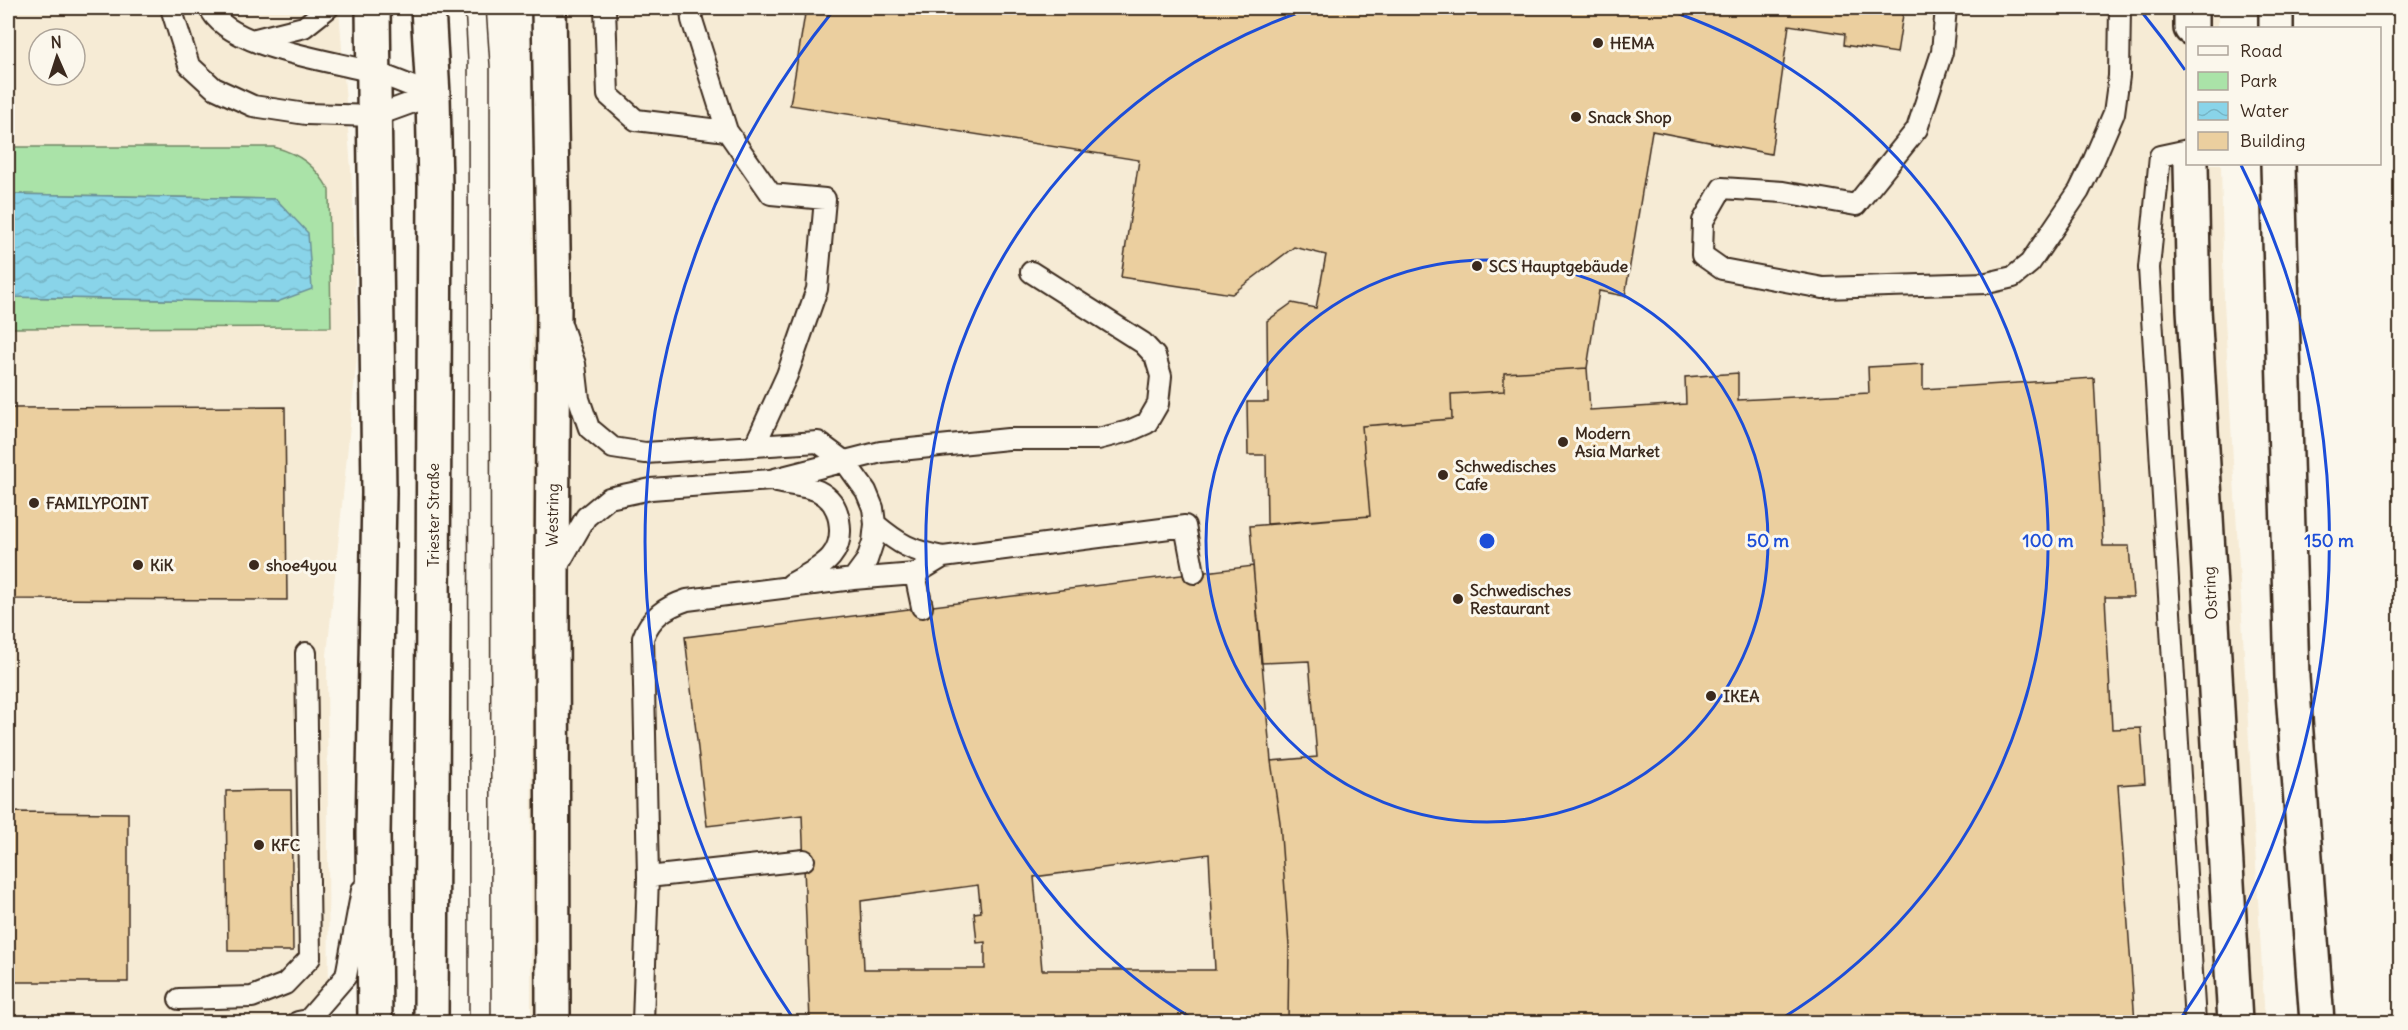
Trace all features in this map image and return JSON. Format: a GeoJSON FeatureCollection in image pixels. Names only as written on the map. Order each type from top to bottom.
{"type":"FeatureCollection","features":[{"type":"Feature","properties":{"kind":"main road"},"geometry":{"type":"LineString","coordinates":[[373,8],[379,494],[373,834],[375,1023]]}},
{"type":"Feature","properties":{"kind":"main road","name":"Triester Straße"},"geometry":{"type":"LineString","coordinates":[[428,8],[435,186],[431,1023]]}},
{"type":"Feature","properties":{"kind":"main road","name":"Westring"},"geometry":{"type":"LineString","coordinates":[[549,8],[554,306],[553,1023]]}},
{"type":"Feature","properties":{"kind":"main road"},"geometry":{"type":"LineString","coordinates":[[2191,27],[2192,8]]}},
{"type":"Feature","properties":{"kind":"main road"},"geometry":{"type":"LineString","coordinates":[[2276,8],[2276,27]]}},
{"type":"Feature","properties":{"kind":"main road","name":"Ostring"},"geometry":{"type":"LineString","coordinates":[[2191,165],[2194,309],[2235,1023]]}},
{"type":"Feature","properties":{"kind":"main road"},"geometry":{"type":"LineString","coordinates":[[2278,165],[2292,678],[2317,1023]]}},
{"type":"Feature","properties":{"kind":"lane"},"geometry":{"type":"LineString","coordinates":[[171,8],[177,34],[189,66],[214,88],[253,106],[306,114],[375,116],[433,94]]}},
{"type":"Feature","properties":{"kind":"lane"},"geometry":{"type":"LineString","coordinates":[[210,8],[222,24],[250,40],[374,73],[433,94]]}},
{"type":"Feature","properties":{"kind":"lane"},"geometry":{"type":"LineString","coordinates":[[250,40],[304,27],[327,8]]}},
{"type":"Feature","properties":{"kind":"lane"},"geometry":{"type":"LineString","coordinates":[[605,8],[608,95],[636,120],[727,131]]}},
{"type":"Feature","properties":{"kind":"lane"},"geometry":{"type":"LineString","coordinates":[[691,8],[692,20],[727,131],[771,194],[825,199],[817,289],[787,375],[754,445]]}},
{"type":"Feature","properties":{"kind":"lane"},"geometry":{"type":"LineString","coordinates":[[1946,8],[1942,52],[1917,129],[1856,205],[1783,192],[1722,188],[1703,221],[1702,255],[1722,269],[1823,288],[1987,283],[2013,277],[2031,263],[2079,191],[2114,113],[2119,76],[2120,8]]}},
{"type":"Feature","properties":{"kind":"lane"},"geometry":{"type":"LineString","coordinates":[[2186,150],[2160,156],[2149,268],[2195,1023]]}},
{"type":"Feature","properties":{"kind":"lane"},"geometry":{"type":"LineString","coordinates":[[552,576],[586,517],[609,498],[651,489],[771,480],[881,452],[1008,439],[1098,439],[1129,431],[1147,423],[1158,404],[1161,376],[1155,356],[1143,343],[1031,273]]}},
{"type":"Feature","properties":{"kind":"lane"},"geometry":{"type":"LineString","coordinates":[[554,306],[575,364],[579,399],[589,428],[613,448],[645,453],[818,442],[845,462],[866,491],[873,508],[875,524],[873,542],[867,560],[853,579]]}},
{"type":"Feature","properties":{"kind":"lane"},"geometry":{"type":"LineString","coordinates":[[771,480],[817,490],[836,506],[839,518],[840,540],[837,551],[822,566],[785,588]]}},
{"type":"Feature","properties":{"kind":"lane"},"geometry":{"type":"LineString","coordinates":[[875,524],[895,541],[919,553],[943,557],[1185,526],[1194,573]]}},
{"type":"Feature","properties":{"kind":"lane"},"geometry":{"type":"LineString","coordinates":[[643,1023],[648,877],[643,638],[647,625],[673,605],[687,600],[853,579],[915,574],[943,557]]}},
{"type":"Feature","properties":{"kind":"lane"},"geometry":{"type":"LineString","coordinates":[[915,574],[922,607]]}},
{"type":"Feature","properties":{"kind":"lane"},"geometry":{"type":"LineString","coordinates":[[178,999],[252,997],[285,984],[310,958],[306,654]]}},
{"type":"Feature","properties":{"kind":"lane"},"geometry":{"type":"LineString","coordinates":[[298,1023],[308,1020],[345,976],[373,834]]}},
{"type":"Feature","properties":{"kind":"lane"},"geometry":{"type":"LineString","coordinates":[[648,877],[804,860]]}},
{"type":"Feature","properties":{"kind":"shaded area"},"geometry":{"type":"Polygon","coordinates":[[[8,8],[339,8],[353,197],[357,356],[327,655],[329,1022],[8,1022],[8,328],[331,327],[329,190],[322,177],[307,161],[292,152],[274,147],[8,147],[8,8]]]}},
{"type":"Feature","properties":{"kind":"shaded area"},"geometry":{"type":"Polygon","coordinates":[[[533,8],[2218,8],[2218,27],[2186,27],[2186,165],[2221,165],[2224,302],[2265,1022],[531,1022],[533,8]]]}},
{"type":"Feature","properties":{"kind":"green space"},"geometry":{"type":"Polygon","coordinates":[[[8,147],[274,147],[292,153],[319,174],[329,190],[331,327],[8,328],[8,297],[277,302],[276,199],[8,194],[8,147]]]}},
{"type":"Feature","properties":{"kind":"water"},"geometry":{"type":"Polygon","coordinates":[[[8,194],[276,199],[308,233],[312,289],[277,302],[8,297],[8,194]]]}},
{"type":"Feature","properties":{"kind":"building","name":"SCS Hauptgebäude"},"geometry":{"type":"Polygon","coordinates":[[[806,8],[1904,8],[1897,53],[1844,45],[1845,34],[1789,25],[1771,154],[1652,131],[1625,296],[1599,291],[1587,368],[1504,373],[1504,391],[1451,394],[1452,419],[1362,426],[1370,516],[1267,524],[1266,455],[1248,455],[1247,402],[1268,402],[1267,321],[1292,303],[1316,308],[1326,255],[1294,247],[1232,294],[1121,277],[1139,160],[790,105],[806,8]]]}},
{"type":"Feature","properties":{"kind":"building","name":"IKEA"},"geometry":{"type":"Polygon","coordinates":[[[1923,364],[1923,389],[2094,378],[2103,546],[2129,546],[2133,597],[2105,597],[2112,729],[2141,728],[2145,783],[2118,785],[2135,1022],[1288,1022],[1289,946],[1280,822],[1271,761],[1317,757],[1309,661],[1261,663],[1250,526],[1370,516],[1362,426],[1452,419],[1451,394],[1504,391],[1504,373],[1587,368],[1590,410],[1686,404],[1685,377],[1738,373],[1738,400],[1869,393],[1868,367],[1923,364]]]}},
{"type":"Feature","properties":{"kind":"building"},"geometry":{"type":"Polygon","coordinates":[[[285,407],[287,600],[8,599],[8,408],[285,407]]]}},
{"type":"Feature","properties":{"kind":"building"},"geometry":{"type":"Polygon","coordinates":[[[1253,566],[1271,761],[1280,822],[1289,946],[1288,1022],[810,1022],[802,815],[707,826],[685,637],[1253,566]],[[1209,854],[1034,877],[1042,970],[1215,970],[1209,854]],[[978,885],[861,901],[864,969],[985,969],[985,942],[977,943],[974,913],[981,912],[978,885]]]}},
{"type":"Feature","properties":{"kind":"building","name":"KFC"},"geometry":{"type":"Polygon","coordinates":[[[291,790],[293,951],[228,951],[226,791],[291,790]]]}},
{"type":"Feature","properties":{"kind":"building"},"geometry":{"type":"Polygon","coordinates":[[[8,812],[128,813],[128,982],[8,982],[8,812]]]}},
{"type":"Feature","properties":{"kind":"tram line"},"geometry":{"type":"LineString","coordinates":[[465,8],[468,63],[469,1022]]}},
{"type":"Feature","properties":{"kind":"tram line"},"geometry":{"type":"LineString","coordinates":[[486,8],[490,66],[491,1022]]}},
{"type":"Feature","properties":{"kind":"place","name":"HEMA"},"geometry":{"type":"Point","coordinates":[1598,43]}},
{"type":"Feature","properties":{"kind":"place","name":"Snack Shop"},"geometry":{"type":"Point","coordinates":[1576,117]}},
{"type":"Feature","properties":{"kind":"place","name":"SCS Hauptgebäude"},"geometry":{"type":"Point","coordinates":[1477,266]}},
{"type":"Feature","properties":{"kind":"place","name":"Modern Asia Market"},"geometry":{"type":"Point","coordinates":[1563,442]}},
{"type":"Feature","properties":{"kind":"place","name":"Schwedisches Cafe"},"geometry":{"type":"Point","coordinates":[1443,475]}},
{"type":"Feature","properties":{"kind":"place","name":"FAMILYPOINT"},"geometry":{"type":"Point","coordinates":[34,503]}},
{"type":"Feature","properties":{"kind":"place","name":"KiK"},"geometry":{"type":"Point","coordinates":[138,565]}},
{"type":"Feature","properties":{"kind":"place","name":"shoe4you"},"geometry":{"type":"Point","coordinates":[254,565]}},
{"type":"Feature","properties":{"kind":"place","name":"Schwedisches Restaurant"},"geometry":{"type":"Point","coordinates":[1458,599]}},
{"type":"Feature","properties":{"kind":"place","name":"IKEA"},"geometry":{"type":"Point","coordinates":[1711,696]}},
{"type":"Feature","properties":{"kind":"place","name":"KFC"},"geometry":{"type":"Point","coordinates":[259,845]}}]}
